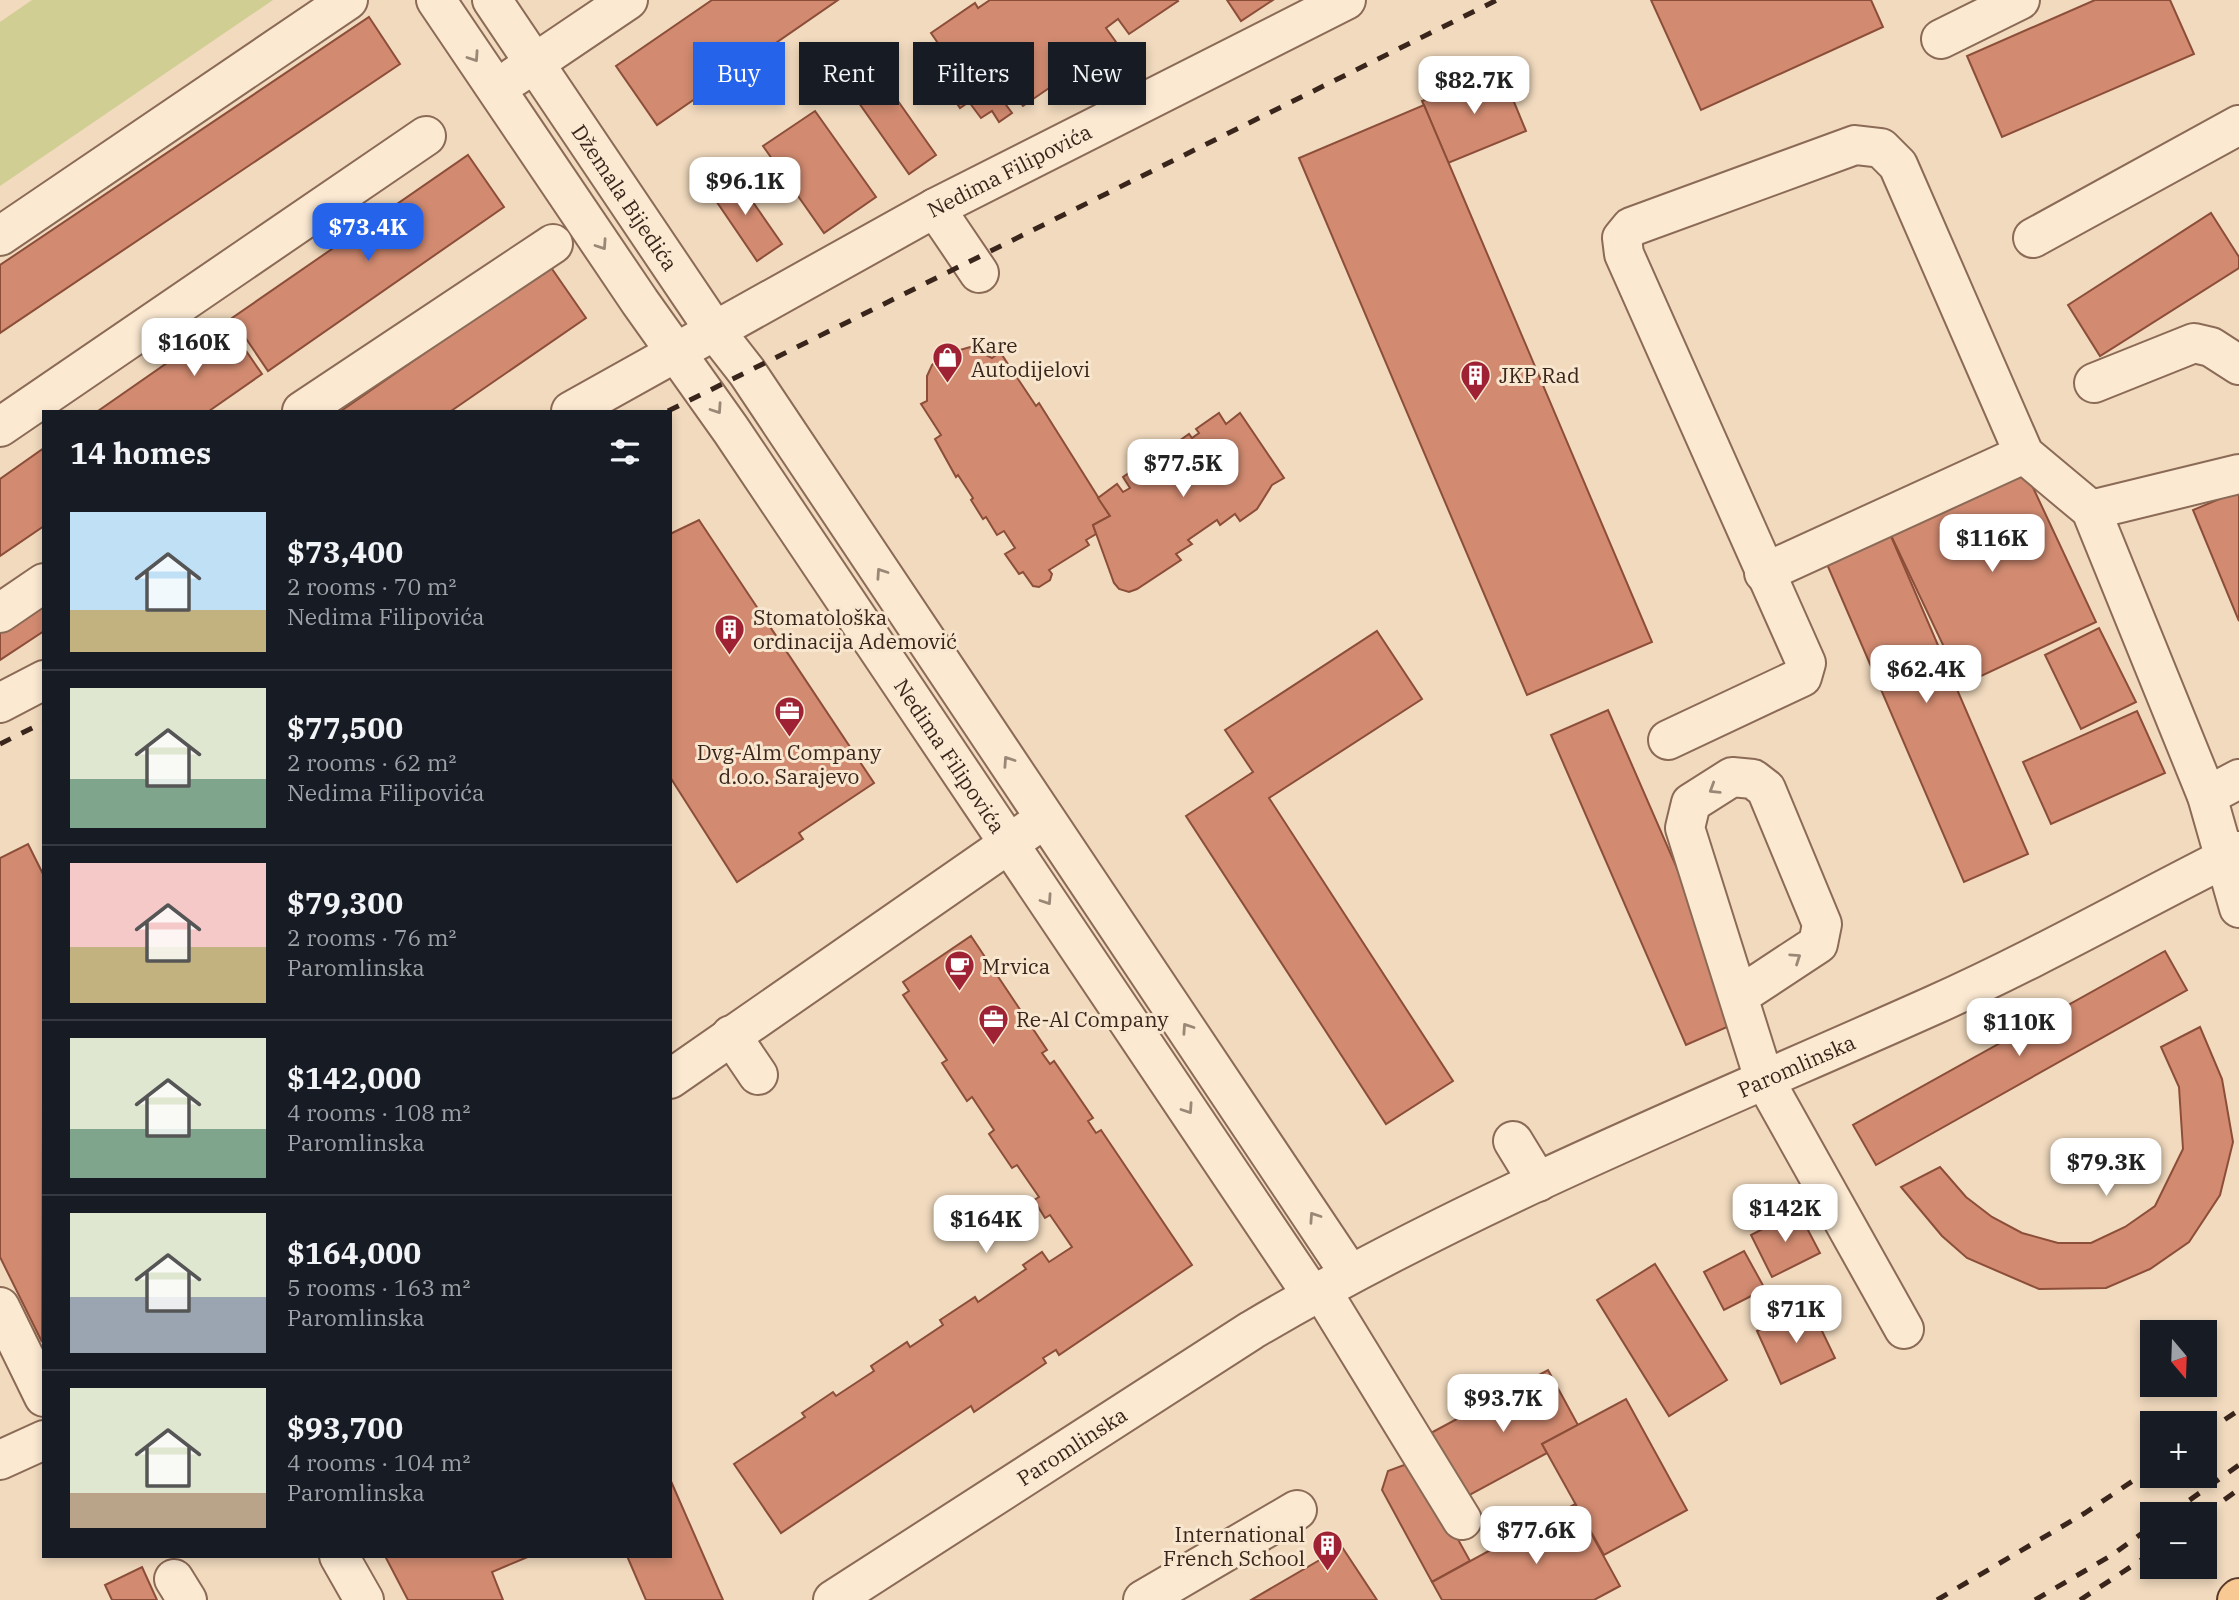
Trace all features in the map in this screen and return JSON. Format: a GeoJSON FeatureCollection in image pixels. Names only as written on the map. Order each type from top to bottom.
{"type":"FeatureCollection","features":[{"type":"Feature","properties":{"kind":"street"},"geometry":{"type":"LineString","coordinates":[[0,236],[348,0]]}},
{"type":"Feature","properties":{"kind":"street"},"geometry":{"type":"LineString","coordinates":[[436,0],[678,353]]}},
{"type":"Feature","properties":{"kind":"street","name":"Džemala Bijedića"},"geometry":{"type":"LineString","coordinates":[[492,0],[715,331]]}},
{"type":"Feature","properties":{"kind":"street"},"geometry":{"type":"LineString","coordinates":[[496,89],[628,0]]}},
{"type":"Feature","properties":{"kind":"street","name":"Nedima Filipovića"},"geometry":{"type":"LineString","coordinates":[[573,410],[935,208],[1346,0]]}},
{"type":"Feature","properties":{"kind":"street"},"geometry":{"type":"LineString","coordinates":[[1941,39],[2020,0]]}},
{"type":"Feature","properties":{"kind":"street"},"geometry":{"type":"LineString","coordinates":[[2033,239],[2239,125]]}},
{"type":"Feature","properties":{"kind":"street"},"geometry":{"type":"LineString","coordinates":[[0,427],[426,136]]}},
{"type":"Feature","properties":{"kind":"street"},"geometry":{"type":"LineString","coordinates":[[1668,740],[1802,677],[1806,663],[1624,254],[1622,238],[1631,227],[1855,145],[1881,148],[1898,165],[2024,454],[2091,510],[2223,787],[2239,908]]}},
{"type":"Feature","properties":{"kind":"street"},"geometry":{"type":"LineString","coordinates":[[935,208],[979,273]]}},
{"type":"Feature","properties":{"kind":"street"},"geometry":{"type":"LineString","coordinates":[[303,410],[552,244]]}},
{"type":"Feature","properties":{"kind":"street"},"geometry":{"type":"LineString","coordinates":[[715,331],[747,372],[1046,818],[1328,1287],[1462,1520]]}},
{"type":"Feature","properties":{"kind":"street"},"geometry":{"type":"LineString","coordinates":[[2094,383],[2194,344],[2211,347],[2239,365]]}},
{"type":"Feature","properties":{"kind":"street","name":"Nedima Filipovića"},"geometry":{"type":"LineString","coordinates":[[678,353],[1009,844]]}},
{"type":"Feature","properties":{"kind":"street"},"geometry":{"type":"LineString","coordinates":[[1764,573],[2024,454]]}},
{"type":"Feature","properties":{"kind":"street"},"geometry":{"type":"LineString","coordinates":[[2091,510],[2239,474]]}},
{"type":"Feature","properties":{"kind":"street"},"geometry":{"type":"LineString","coordinates":[[0,613],[42,584]]}},
{"type":"Feature","properties":{"kind":"street"},"geometry":{"type":"LineString","coordinates":[[0,703],[42,681]]}},
{"type":"Feature","properties":{"kind":"street"},"geometry":{"type":"LineString","coordinates":[[1739,996],[1818,944],[1822,924],[1766,789],[1742,776],[1732,778],[1691,803],[1685,828],[1764,1079],[1904,1329]]}},
{"type":"Feature","properties":{"kind":"street"},"geometry":{"type":"LineString","coordinates":[[672,1078],[1046,818]]}},
{"type":"Feature","properties":{"kind":"street"},"geometry":{"type":"LineString","coordinates":[[1009,844],[1328,1287]]}},
{"type":"Feature","properties":{"kind":"street","name":"Paromlinska"},"geometry":{"type":"LineString","coordinates":[[833,1600],[1252,1330],[1328,1287],[1645,1130],[1937,1004],[2231,855]]}},
{"type":"Feature","properties":{"kind":"street"},"geometry":{"type":"LineString","coordinates":[[731,1035],[758,1075]]}},
{"type":"Feature","properties":{"kind":"street"},"geometry":{"type":"LineString","coordinates":[[1513,1141],[1538,1182]]}},
{"type":"Feature","properties":{"kind":"street"},"geometry":{"type":"LineString","coordinates":[[0,1307],[42,1393]]}},
{"type":"Feature","properties":{"kind":"street"},"geometry":{"type":"LineString","coordinates":[[0,1460],[42,1441]]}},
{"type":"Feature","properties":{"kind":"street"},"geometry":{"type":"LineString","coordinates":[[1143,1600],[1297,1510]]}},
{"type":"Feature","properties":{"kind":"street"},"geometry":{"type":"LineString","coordinates":[[340,1558],[364,1600]]}},
{"type":"Feature","properties":{"kind":"shaded area"},"geometry":{"type":"Polygon","coordinates":[[[32,0],[273,0],[0,186],[0,22],[32,0]]]}},
{"type":"Feature","properties":{"kind":"building"},"geometry":{"type":"Polygon","coordinates":[[[712,0],[838,0],[777,42],[693,42],[693,100],[657,125],[616,66],[712,0]]]}},
{"type":"Feature","properties":{"kind":"building"},"geometry":{"type":"Polygon","coordinates":[[[990,0],[1178,1],[1129,34],[1118,19],[1106,28],[1116,42],[1048,42],[1048,89],[1034,98],[1034,42],[937,42],[931,33],[975,3],[978,8],[990,0]]]}},
{"type":"Feature","properties":{"kind":"building"},"geometry":{"type":"Polygon","coordinates":[[[1227,0],[1273,0],[1241,21],[1227,0]]]}},
{"type":"Feature","properties":{"kind":"building"},"geometry":{"type":"Polygon","coordinates":[[[1651,0],[1871,0],[1883,27],[1701,110],[1651,0]]]}},
{"type":"Feature","properties":{"kind":"building"},"geometry":{"type":"Polygon","coordinates":[[[2095,0],[2170,0],[2194,54],[2002,137],[1967,56],[2095,0]]]}},
{"type":"Feature","properties":{"kind":"building"},"geometry":{"type":"Polygon","coordinates":[[[369,17],[400,64],[0,333],[0,265],[369,17]]]}},
{"type":"Feature","properties":{"kind":"building"},"geometry":{"type":"Polygon","coordinates":[[[1500,68],[1526,131],[1448,163],[1422,101],[1500,68]]]}},
{"type":"Feature","properties":{"kind":"building"},"geometry":{"type":"Polygon","coordinates":[[[899,102],[936,155],[909,174],[860,105],[899,105],[899,102]]]}},
{"type":"Feature","properties":{"kind":"building"},"geometry":{"type":"Polygon","coordinates":[[[971,105],[1006,105],[1012,113],[999,122],[992,111],[981,118],[971,105]]]}},
{"type":"Feature","properties":{"kind":"building","name":"JKP Rad"},"geometry":{"type":"Polygon","coordinates":[[[1424,105],[1652,642],[1527,695],[1299,158],[1424,105]]]}},
{"type":"Feature","properties":{"kind":"building"},"geometry":{"type":"Polygon","coordinates":[[[815,111],[876,197],[824,233],[763,146],[815,111]]]}},
{"type":"Feature","properties":{"kind":"building"},"geometry":{"type":"Polygon","coordinates":[[[468,155],[504,207],[268,371],[232,318],[468,155]]]}},
{"type":"Feature","properties":{"kind":"building"},"geometry":{"type":"Polygon","coordinates":[[[732,172],[782,244],[757,261],[708,189],[732,172]]]}},
{"type":"Feature","properties":{"kind":"building"},"geometry":{"type":"Polygon","coordinates":[[[2211,213],[2239,257],[2239,268],[2100,356],[2068,305],[2211,213]]]}},
{"type":"Feature","properties":{"kind":"building"},"geometry":{"type":"Polygon","coordinates":[[[550,266],[586,318],[452,410],[342,410],[550,266]]]}},
{"type":"Feature","properties":{"kind":"building"},"geometry":{"type":"Polygon","coordinates":[[[226,322],[262,374],[210,410],[99,410],[226,322]]]}},
{"type":"Feature","properties":{"kind":"building"},"geometry":{"type":"Polygon","coordinates":[[[970,347],[992,358],[1000,352],[1036,406],[1039,403],[1110,516],[1093,525],[1096,534],[1086,540],[1089,545],[1049,570],[1052,574],[1050,580],[1039,587],[1033,586],[1023,572],[1019,574],[1005,554],[1015,548],[1004,531],[997,535],[986,517],[983,519],[971,500],[973,498],[958,475],[956,477],[935,439],[941,435],[921,404],[927,401],[927,376],[932,365],[943,355],[970,347]]]}},
{"type":"Feature","properties":{"kind":"building"},"geometry":{"type":"Polygon","coordinates":[[[1219,413],[1226,424],[1240,413],[1284,478],[1272,485],[1257,509],[1240,521],[1235,514],[1220,525],[1217,520],[1188,540],[1192,544],[1176,554],[1181,560],[1137,589],[1129,592],[1119,589],[1114,583],[1093,525],[1110,516],[1098,498],[1117,484],[1123,492],[1130,488],[1123,477],[1149,459],[1156,470],[1170,459],[1165,451],[1189,434],[1192,438],[1199,433],[1196,429],[1219,413]]]}},
{"type":"Feature","properties":{"kind":"building"},"geometry":{"type":"Polygon","coordinates":[[[42,449],[42,527],[0,556],[0,479],[42,449]]]}},
{"type":"Feature","properties":{"kind":"building"},"geometry":{"type":"Polygon","coordinates":[[[2022,464],[2096,622],[1962,685],[1887,527],[2022,464]]]}},
{"type":"Feature","properties":{"kind":"building"},"geometry":{"type":"Polygon","coordinates":[[[2239,491],[2239,621],[2193,510],[2239,491]]]}},
{"type":"Feature","properties":{"kind":"building","name":"Stomatološka ordinacija Ademović"},"geometry":{"type":"Polygon","coordinates":[[[699,520],[874,783],[799,833],[803,839],[737,882],[672,780],[672,533],[699,520]]]}},
{"type":"Feature","properties":{"kind":"building"},"geometry":{"type":"Polygon","coordinates":[[[1887,527],[2028,854],[1964,882],[1823,555],[1887,527]]]}},
{"type":"Feature","properties":{"kind":"building"},"geometry":{"type":"Polygon","coordinates":[[[42,594],[42,632],[0,660],[0,622],[42,594]]]}},
{"type":"Feature","properties":{"kind":"building"},"geometry":{"type":"Polygon","coordinates":[[[2099,628],[2136,702],[2081,729],[2045,655],[2099,628]]]}},
{"type":"Feature","properties":{"kind":"building"},"geometry":{"type":"Polygon","coordinates":[[[1377,631],[1422,699],[1269,798],[1453,1081],[1386,1124],[1186,816],[1253,772],[1225,730],[1377,631]]]}},
{"type":"Feature","properties":{"kind":"building"},"geometry":{"type":"Polygon","coordinates":[[[1608,710],[1743,1020],[1686,1045],[1551,735],[1608,710]]]}},
{"type":"Feature","properties":{"kind":"building"},"geometry":{"type":"Polygon","coordinates":[[[2137,711],[2165,773],[2051,824],[2023,762],[2137,711]]]}},
{"type":"Feature","properties":{"kind":"building"},"geometry":{"type":"Polygon","coordinates":[[[28,844],[42,872],[42,1342],[0,1257],[0,858],[28,844]]]}},
{"type":"Feature","properties":{"kind":"building"},"geometry":{"type":"Polygon","coordinates":[[[971,936],[1047,1050],[1042,1053],[1050,1064],[1054,1061],[1093,1118],[1088,1121],[1096,1133],[1101,1130],[1192,1265],[1059,1355],[1056,1350],[1043,1358],[1046,1363],[974,1412],[971,1406],[781,1533],[734,1464],[805,1417],[802,1413],[833,1392],[836,1396],[874,1371],[871,1366],[907,1342],[910,1347],[943,1325],[940,1320],[975,1297],[978,1302],[1026,1269],[1023,1265],[1042,1252],[1049,1262],[1072,1247],[1050,1215],[1045,1218],[1034,1200],[1039,1197],[1017,1165],[1012,1168],[989,1134],[994,1130],[972,1097],[967,1101],[942,1063],[947,1060],[903,995],[909,991],[903,982],[971,936]]]}},
{"type":"Feature","properties":{"kind":"building"},"geometry":{"type":"Polygon","coordinates":[[[2165,951],[2187,990],[1876,1165],[1853,1125],[2165,951]]]}},
{"type":"Feature","properties":{"kind":"building"},"geometry":{"type":"Polygon","coordinates":[[[2200,1027],[2222,1079],[2233,1142],[2220,1195],[2189,1242],[2150,1269],[2106,1288],[2039,1289],[1967,1258],[1942,1236],[1901,1187],[1940,1167],[1966,1197],[1992,1217],[2022,1233],[2058,1243],[2091,1243],[2125,1227],[2155,1206],[2183,1149],[2179,1087],[2161,1047],[2200,1027]]]}},
{"type":"Feature","properties":{"kind":"building"},"geometry":{"type":"Polygon","coordinates":[[[1798,1211],[1820,1253],[1772,1277],[1751,1235],[1798,1211]]]}},
{"type":"Feature","properties":{"kind":"building"},"geometry":{"type":"Polygon","coordinates":[[[1744,1251],[1765,1289],[1724,1310],[1704,1272],[1744,1251]]]}},
{"type":"Feature","properties":{"kind":"building"},"geometry":{"type":"Polygon","coordinates":[[[1655,1264],[1727,1380],[1669,1416],[1597,1300],[1655,1264]]]}},
{"type":"Feature","properties":{"kind":"building"},"geometry":{"type":"Polygon","coordinates":[[[1810,1306],[1835,1358],[1781,1384],[1757,1331],[1810,1306]]]}},
{"type":"Feature","properties":{"kind":"building"},"geometry":{"type":"Polygon","coordinates":[[[1548,1370],[1578,1425],[1542,1444],[1547,1453],[1464,1498],[1429,1434],[1548,1370]]]}},
{"type":"Feature","properties":{"kind":"building"},"geometry":{"type":"Polygon","coordinates":[[[1626,1399],[1687,1510],[1604,1555],[1542,1444],[1626,1399]]]}},
{"type":"Feature","properties":{"kind":"building"},"geometry":{"type":"Polygon","coordinates":[[[1404,1465],[1420,1471],[1470,1561],[1432,1582],[1382,1490],[1388,1471],[1404,1465]]]}},
{"type":"Feature","properties":{"kind":"building"},"geometry":{"type":"Polygon","coordinates":[[[672,1484],[723,1600],[646,1600],[628,1558],[672,1558],[672,1484]]]}},
{"type":"Feature","properties":{"kind":"building"},"geometry":{"type":"Polygon","coordinates":[[[1575,1504],[1620,1586],[1594,1600],[1442,1600],[1432,1582],[1575,1504]]]}},
{"type":"Feature","properties":{"kind":"building","name":"International French School"},"geometry":{"type":"Polygon","coordinates":[[[1342,1547],[1377,1600],[1251,1600],[1342,1547]]]}},
{"type":"Feature","properties":{"kind":"building"},"geometry":{"type":"Polygon","coordinates":[[[386,1558],[525,1558],[492,1572],[503,1600],[408,1600],[386,1558]]]}},
{"type":"Feature","properties":{"kind":"building"},"geometry":{"type":"Polygon","coordinates":[[[142,1567],[157,1600],[112,1600],[105,1585],[142,1567]]]}},
{"type":"Feature","properties":{"kind":"railway"},"geometry":{"type":"LineString","coordinates":[[670,410],[1497,0]]}},
{"type":"Feature","properties":{"kind":"railway"},"geometry":{"type":"LineString","coordinates":[[0,744],[42,723]]}},
{"type":"Feature","properties":{"kind":"railway"},"geometry":{"type":"LineString","coordinates":[[2217,1425],[2239,1410]]}},
{"type":"Feature","properties":{"kind":"railway"},"geometry":{"type":"LineString","coordinates":[[2187,1502],[2239,1465]]}},
{"type":"Feature","properties":{"kind":"railway"},"geometry":{"type":"LineString","coordinates":[[1937,1600],[2085,1513],[2140,1476]]}},
{"type":"Feature","properties":{"kind":"railway"},"geometry":{"type":"LineString","coordinates":[[2217,1505],[2239,1489]]}},
{"type":"Feature","properties":{"kind":"railway"},"geometry":{"type":"LineString","coordinates":[[2035,1600],[2112,1555],[2140,1535]]}},
{"type":"Feature","properties":{"kind":"railway"},"geometry":{"type":"LineString","coordinates":[[2080,1600],[2140,1561]]}},
{"type":"Feature","properties":{"kind":"place","name":"Kare Autodijelovi"},"geometry":{"type":"Point","coordinates":[948,384]}},
{"type":"Feature","properties":{"kind":"place","name":"JKP Rad"},"geometry":{"type":"Point","coordinates":[1476,402]}},
{"type":"Feature","properties":{"kind":"place","name":"Stomatološka ordinacija Ademović"},"geometry":{"type":"Point","coordinates":[730,656]}},
{"type":"Feature","properties":{"kind":"place","name":"Dvg-Alm Company d.o.o. Sarajevo"},"geometry":{"type":"Point","coordinates":[789,739]}},
{"type":"Feature","properties":{"kind":"place","name":"Mrvica"},"geometry":{"type":"Point","coordinates":[959,993]}},
{"type":"Feature","properties":{"kind":"place","name":"Re-Al Company"},"geometry":{"type":"Point","coordinates":[993,1046]}},
{"type":"Feature","properties":{"kind":"place","name":"International French School"},"geometry":{"type":"Point","coordinates":[1328,1573]}}]}
